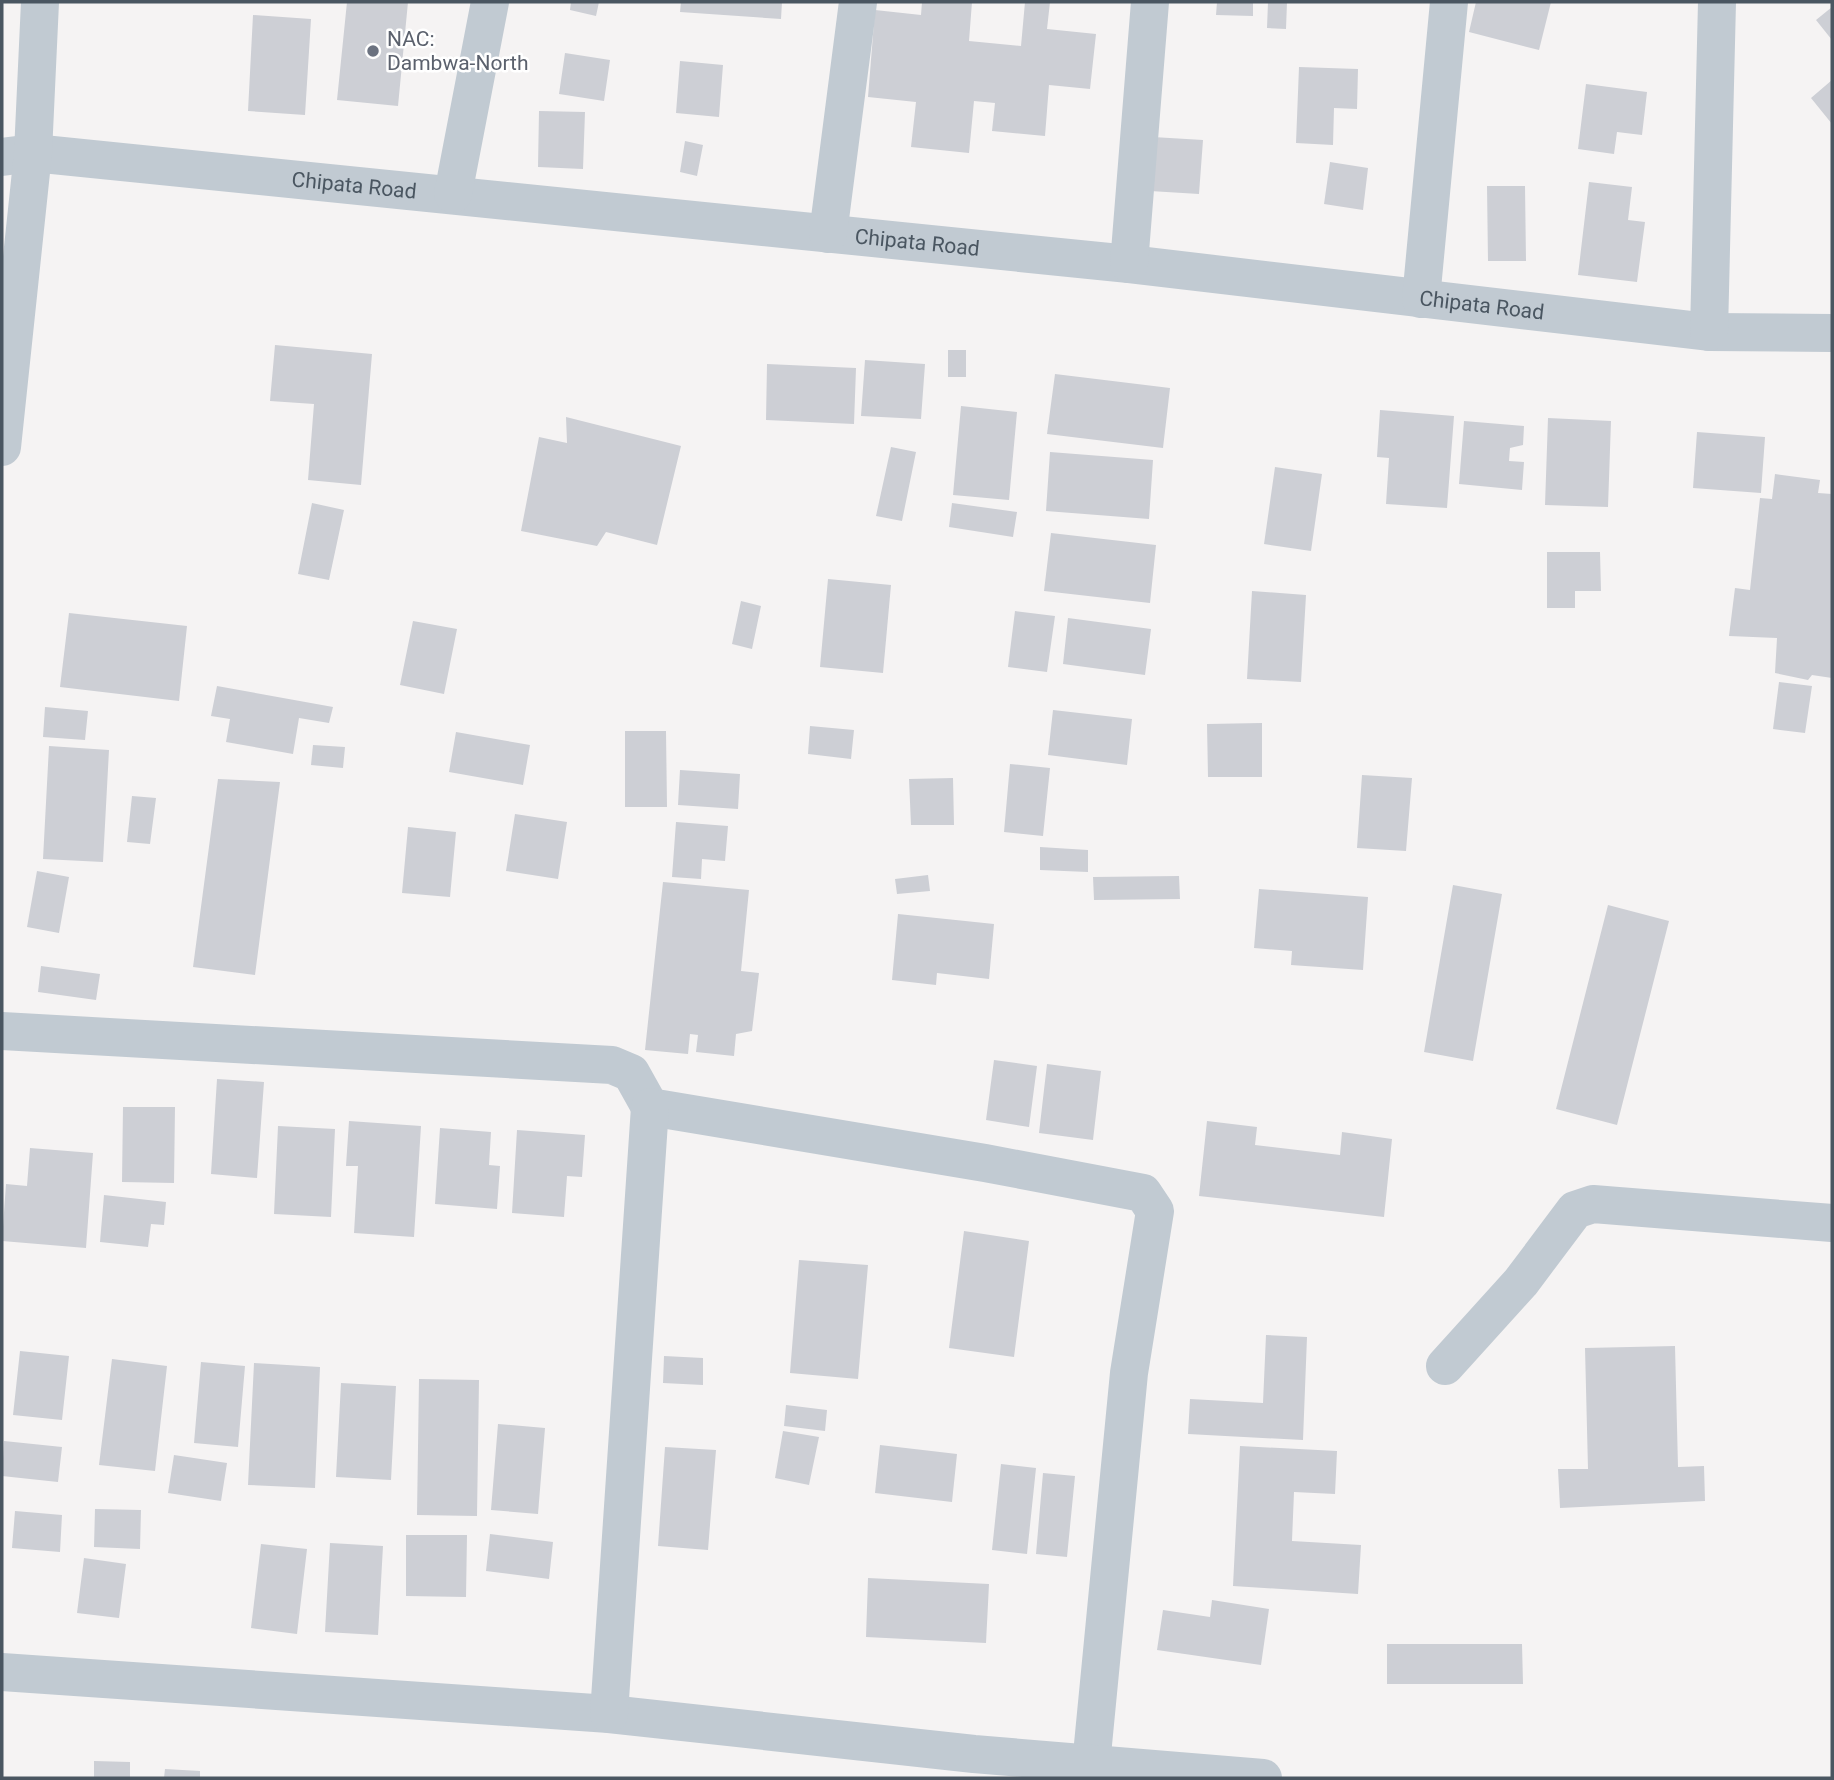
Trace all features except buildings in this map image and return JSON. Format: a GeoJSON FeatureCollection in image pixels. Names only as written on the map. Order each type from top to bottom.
{"type":"FeatureCollection","features":[{"type":"Feature","properties":{"kind":"street"},"geometry":{"type":"LineString","coordinates":[[2,447],[17,155],[40,2]]}},
{"type":"Feature","properties":{"kind":"street"},"geometry":{"type":"LineString","coordinates":[[453,194],[489,2]]}},
{"type":"Feature","properties":{"kind":"street"},"geometry":{"type":"LineString","coordinates":[[828,234],[858,2]]}},
{"type":"Feature","properties":{"kind":"street"},"geometry":{"type":"LineString","coordinates":[[1129,264],[1150,2]]}},
{"type":"Feature","properties":{"kind":"street"},"geometry":{"type":"LineString","coordinates":[[1421,299],[1449,2]]}},
{"type":"Feature","properties":{"kind":"street"},"geometry":{"type":"LineString","coordinates":[[1709,332],[1717,2]]}},
{"type":"Feature","properties":{"kind":"street","name":"Chipata Road"},"geometry":{"type":"LineString","coordinates":[[17,155],[453,194],[1129,264],[1709,332],[1832,333]]}},
{"type":"Feature","properties":{"kind":"street"},"geometry":{"type":"LineString","coordinates":[[2,1031],[612,1065],[631,1073],[650,1107],[609,1714]]}},
{"type":"Feature","properties":{"kind":"street"},"geometry":{"type":"LineString","coordinates":[[650,1107],[1122,1188],[1143,1193],[1150,1201],[1154,1211],[1129,1373],[1091,1765]]}},
{"type":"Feature","properties":{"kind":"street"},"geometry":{"type":"LineString","coordinates":[[1445,1366],[1521,1282],[1575,1210],[1593,1204],[1832,1223]]}},
{"type":"Feature","properties":{"kind":"street"},"geometry":{"type":"LineString","coordinates":[[2,1672],[609,1714],[977,1766],[1091,1765],[1263,1778]]}},
{"type":"Feature","properties":{"kind":"place","name":"NAC: Dambwa-North"},"geometry":{"type":"Point","coordinates":[373,51]}}]}
